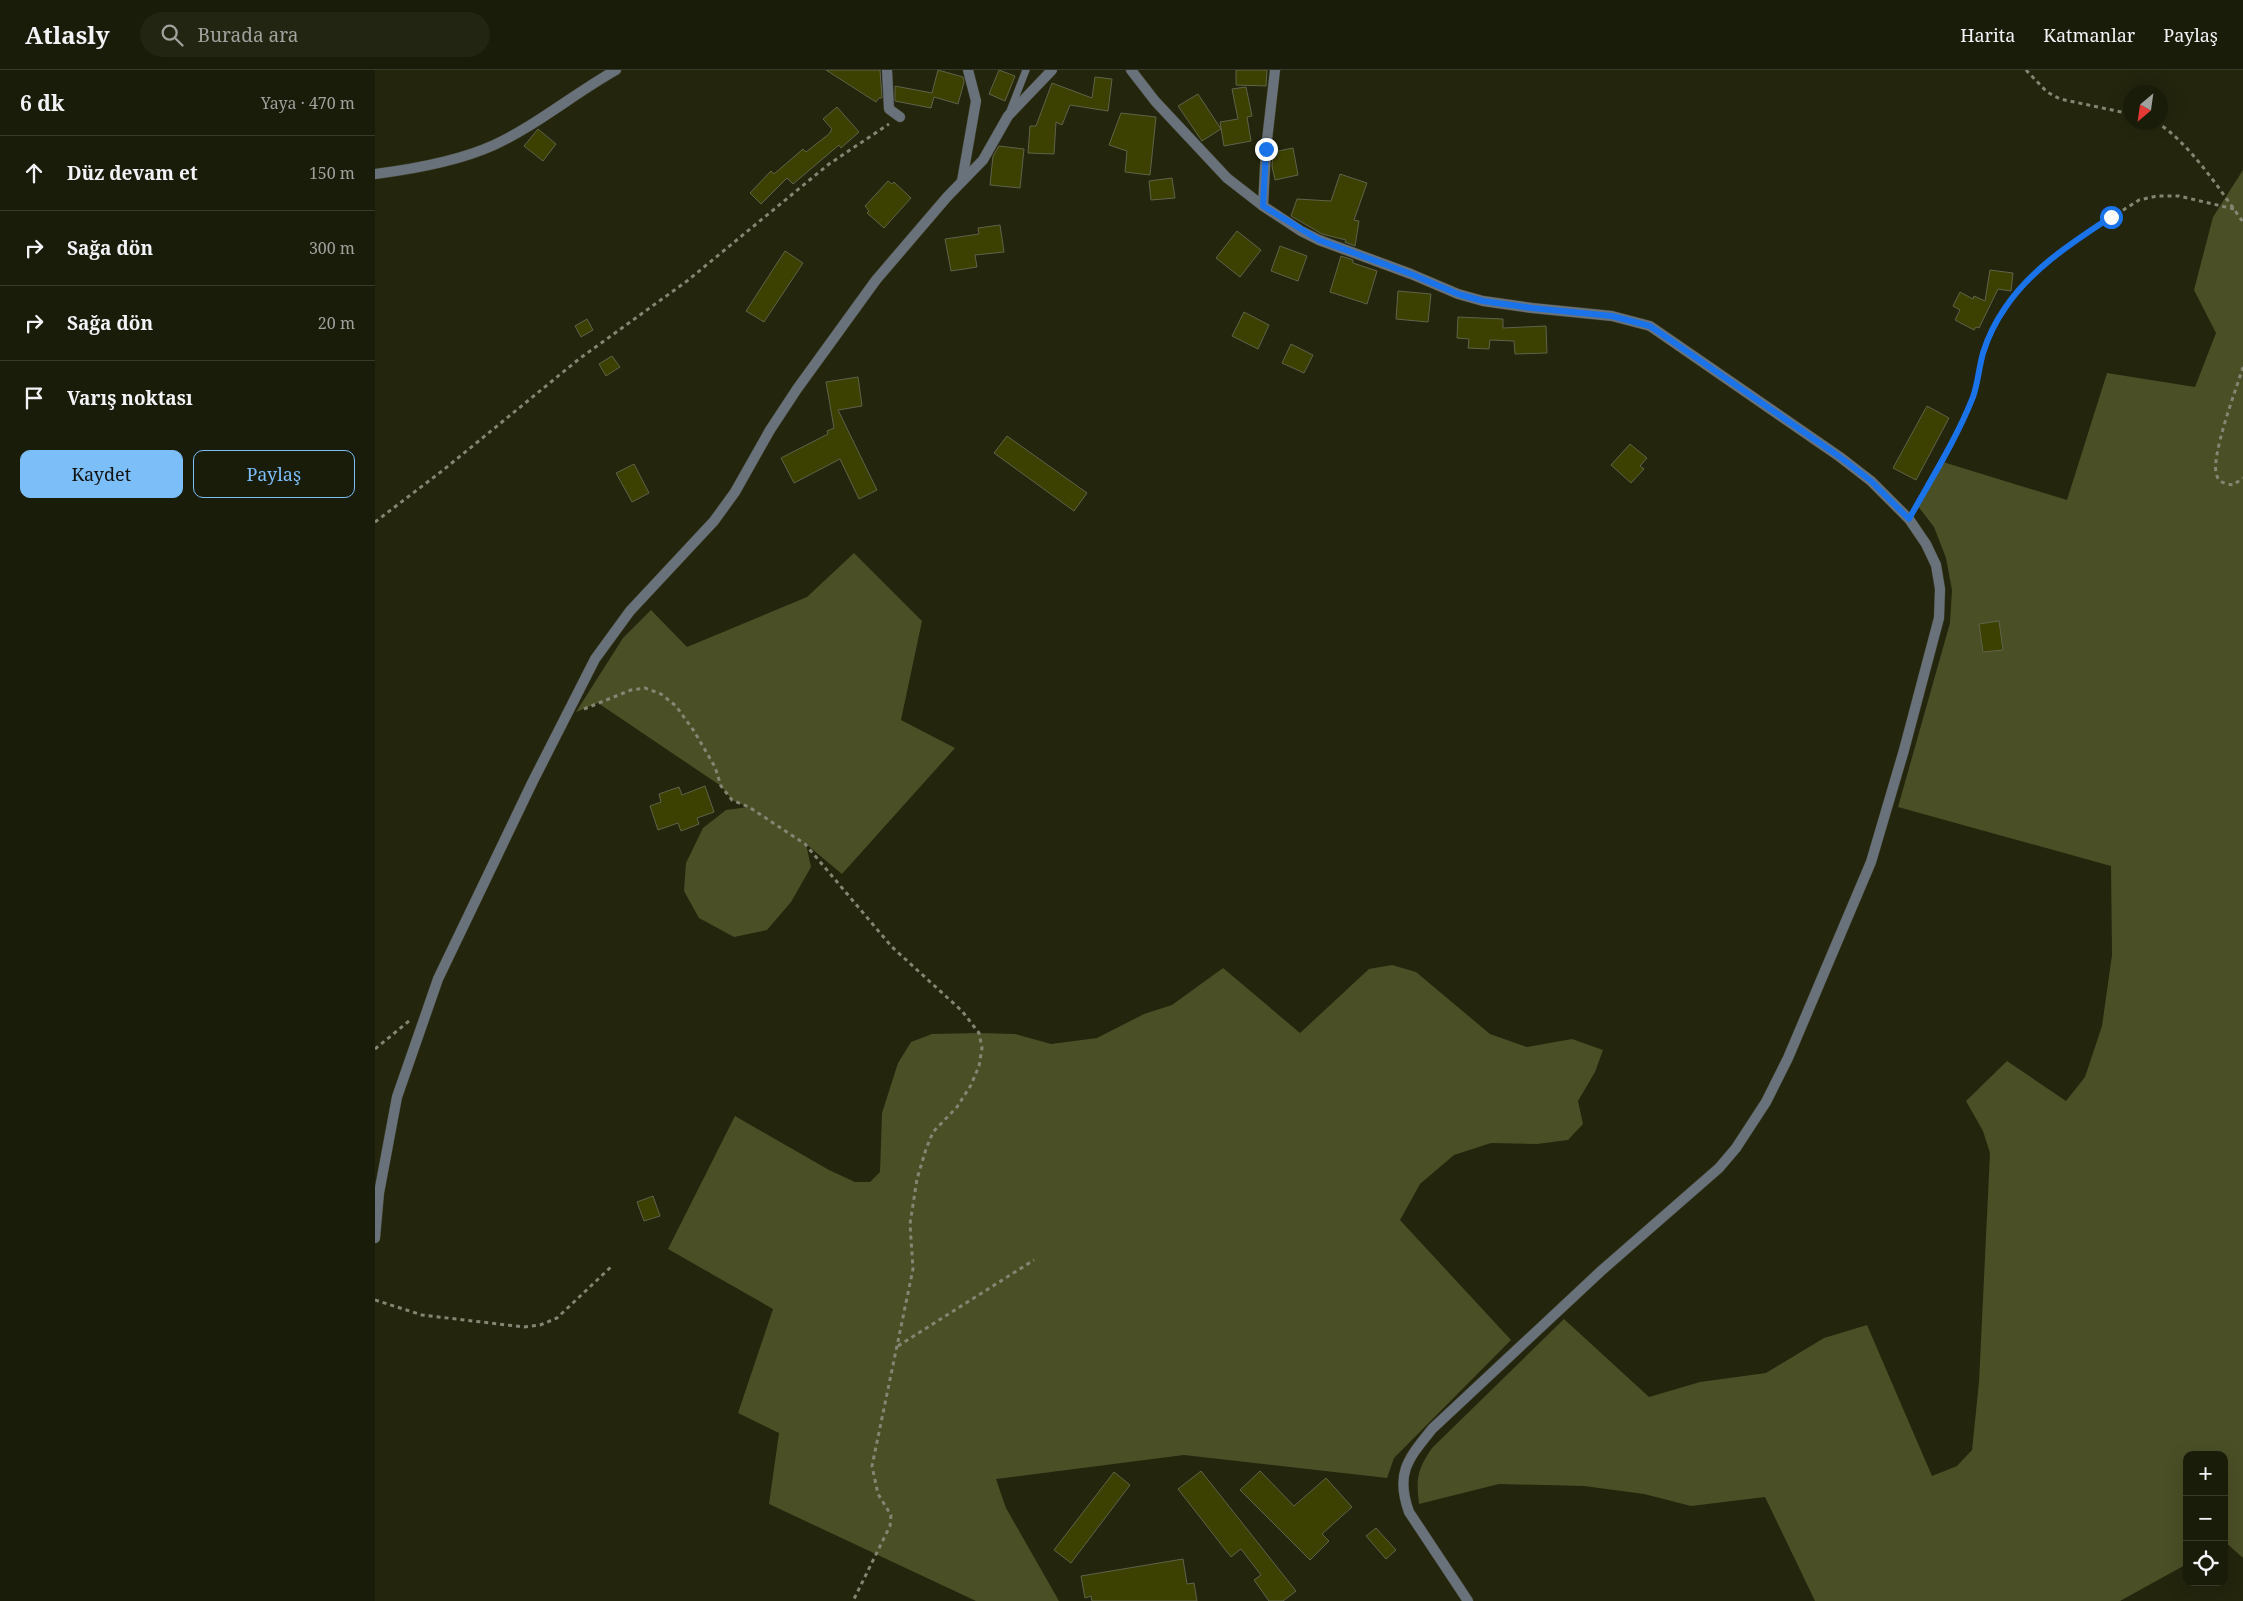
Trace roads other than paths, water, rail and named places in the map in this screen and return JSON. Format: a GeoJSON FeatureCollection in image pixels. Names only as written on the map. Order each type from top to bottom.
{"type":"FeatureCollection","features":[{"type":"Feature","properties":{"kind":"street"},"geometry":{"type":"LineString","coordinates":[[375,174],[452,159],[494,145],[534,123],[589,85],[616,70]]}},
{"type":"Feature","properties":{"kind":"street"},"geometry":{"type":"LineString","coordinates":[[887,70],[889,109],[900,116]]}},
{"type":"Feature","properties":{"kind":"street"},"geometry":{"type":"LineString","coordinates":[[961,182],[976,101],[969,70]]}},
{"type":"Feature","properties":{"kind":"street"},"geometry":{"type":"LineString","coordinates":[[375,1238],[379,1193],[397,1098],[438,979],[595,659],[630,611],[714,521],[735,492],[770,430],[797,389],[876,280],[961,182],[983,160],[1008,116],[1052,70]]}},
{"type":"Feature","properties":{"kind":"street"},"geometry":{"type":"LineString","coordinates":[[1131,70],[1155,101],[1227,178],[1263,206],[1319,240],[1411,274],[1458,294],[1483,301],[1612,316],[1650,326],[1840,457],[1871,481],[1909,519],[1927,544],[1936,565],[1939,589],[1939,618],[1904,750],[1871,862],[1788,1058],[1766,1102],[1736,1148],[1719,1168],[1601,1271],[1432,1429],[1416,1449],[1407,1467],[1402,1481],[1404,1498],[1409,1512],[1468,1601]]}},
{"type":"Feature","properties":{"kind":"street"},"geometry":{"type":"LineString","coordinates":[[1263,206],[1266,149],[1275,70]]}},
{"type":"Feature","properties":{"kind":"lane"},"geometry":{"type":"LineString","coordinates":[[1008,116],[1026,70]]}}]}
